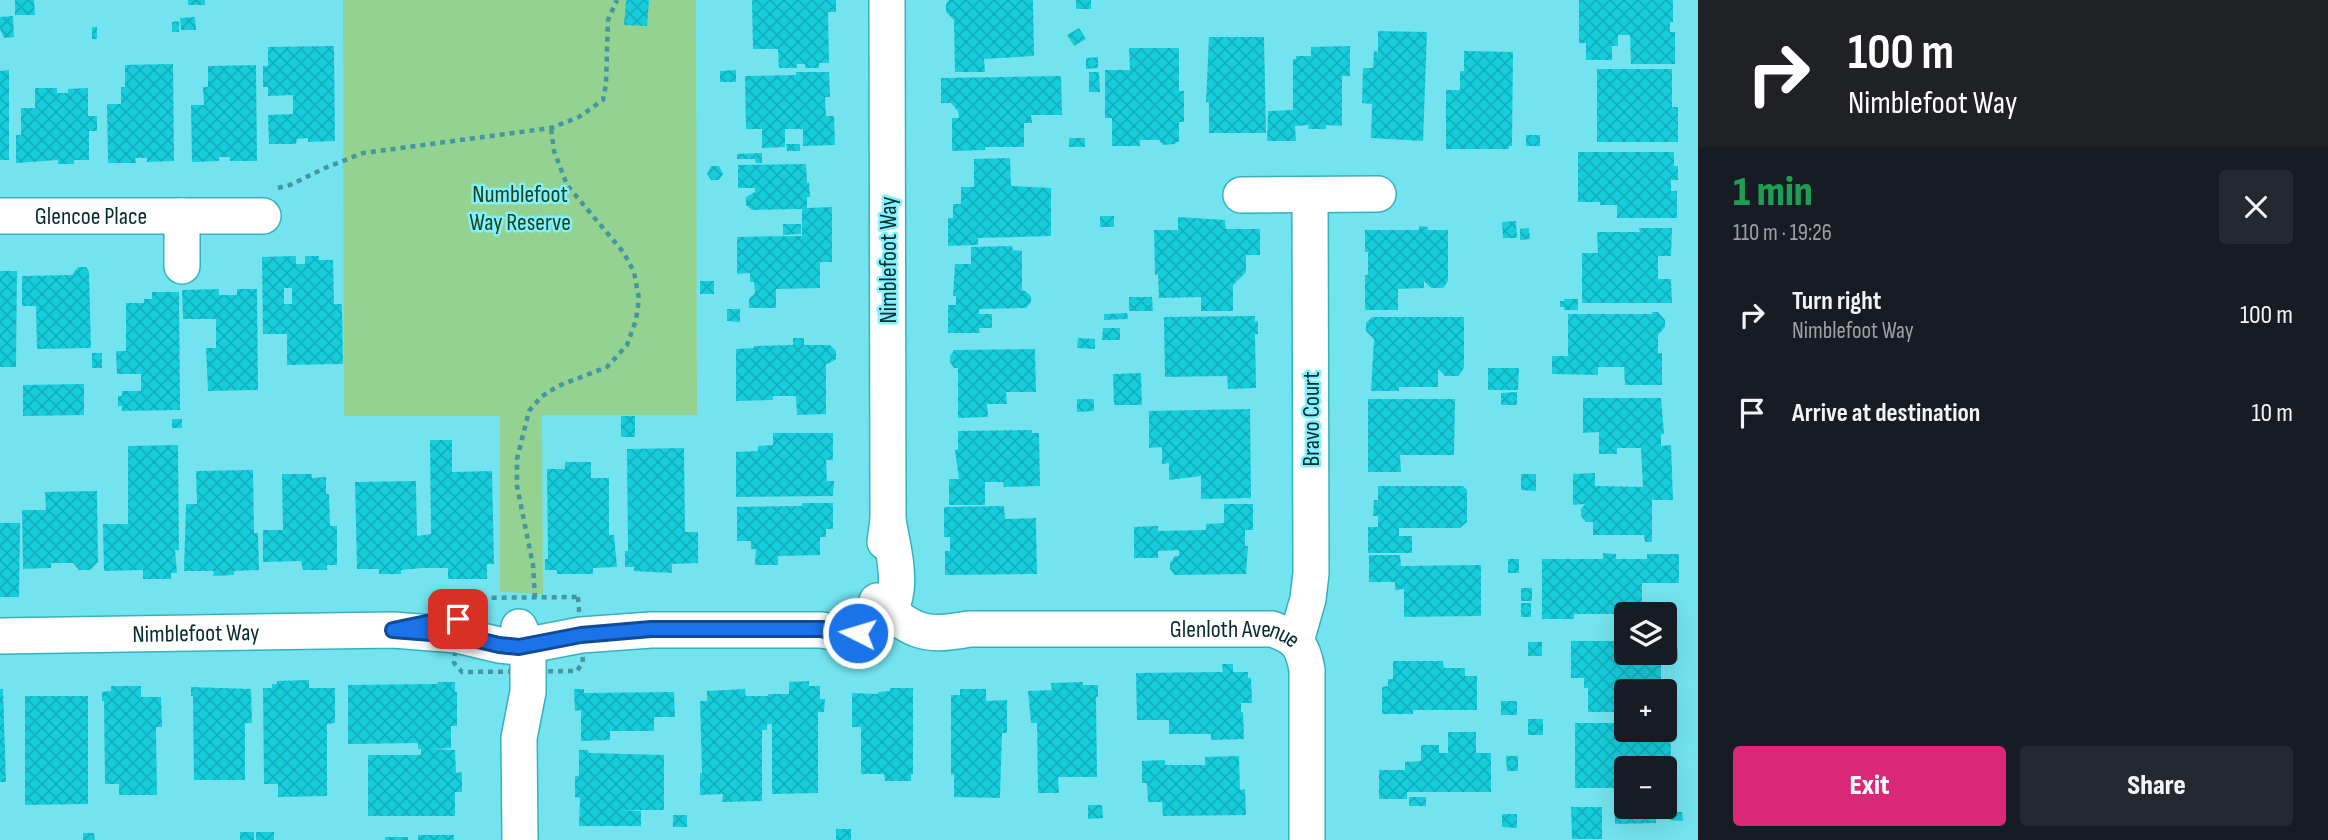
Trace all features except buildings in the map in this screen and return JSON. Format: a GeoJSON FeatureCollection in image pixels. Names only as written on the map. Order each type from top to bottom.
{"type":"FeatureCollection","features":[{"type":"Feature","properties":{"kind":"street","name":"Nimblefoot Way"},"geometry":{"type":"LineString","coordinates":[[0,636],[393,630],[458,619],[523,629],[579,618],[651,629],[822,629],[887,606],[887,0]]}},
{"type":"Feature","properties":{"kind":"street"},"geometry":{"type":"LineString","coordinates":[[1241,195],[1378,194]]}},
{"type":"Feature","properties":{"kind":"street","name":"Bravo Court"},"geometry":{"type":"LineString","coordinates":[[1296,641],[1306,610],[1311,573],[1310,195]]}},
{"type":"Feature","properties":{"kind":"street","name":"Glencoe Place"},"geometry":{"type":"LineString","coordinates":[[0,216],[182,216],[270,202]]}},
{"type":"Feature","properties":{"kind":"street","name":"Glencoe Place"},"geometry":{"type":"LineString","coordinates":[[182,216],[182,266]]}},
{"type":"Feature","properties":{"kind":"street","name":"Glenloth Avenue"},"geometry":{"type":"LineString","coordinates":[[887,606],[969,629],[1272,629],[1286,633],[1304,653],[1307,670],[1307,840]]}},
{"type":"Feature","properties":{"kind":"street"},"geometry":{"type":"LineString","coordinates":[[520,840],[519,738],[510,694],[523,629]]}},
{"type":"Feature","properties":{"kind":"path"},"geometry":{"type":"LineString","coordinates":[[270,202],[290,185],[325,167],[363,153],[551,128],[579,117],[603,100],[608,20],[617,0]]}},
{"type":"Feature","properties":{"kind":"path"},"geometry":{"type":"LineString","coordinates":[[523,629],[533,565],[517,486],[517,459],[529,411],[541,397],[558,386],[607,367],[627,345],[636,320],[639,299],[634,271],[624,253],[567,185],[554,151],[551,128]]}},
{"type":"Feature","properties":{"kind":"green space","name":"Numblefoot Way Reserve"},"geometry":{"type":"Polygon","coordinates":[[[343,0],[696,0],[697,415],[542,415],[543,594],[500,592],[500,416],[344,416],[343,0]]]}},
{"type":"Feature","properties":{"kind":"route"},"geometry":{"type":"LineString","coordinates":[[458,619],[393,630],[457,635],[510,647],[581,635],[651,629],[822,629],[836,633],[858,633]]}}]}
